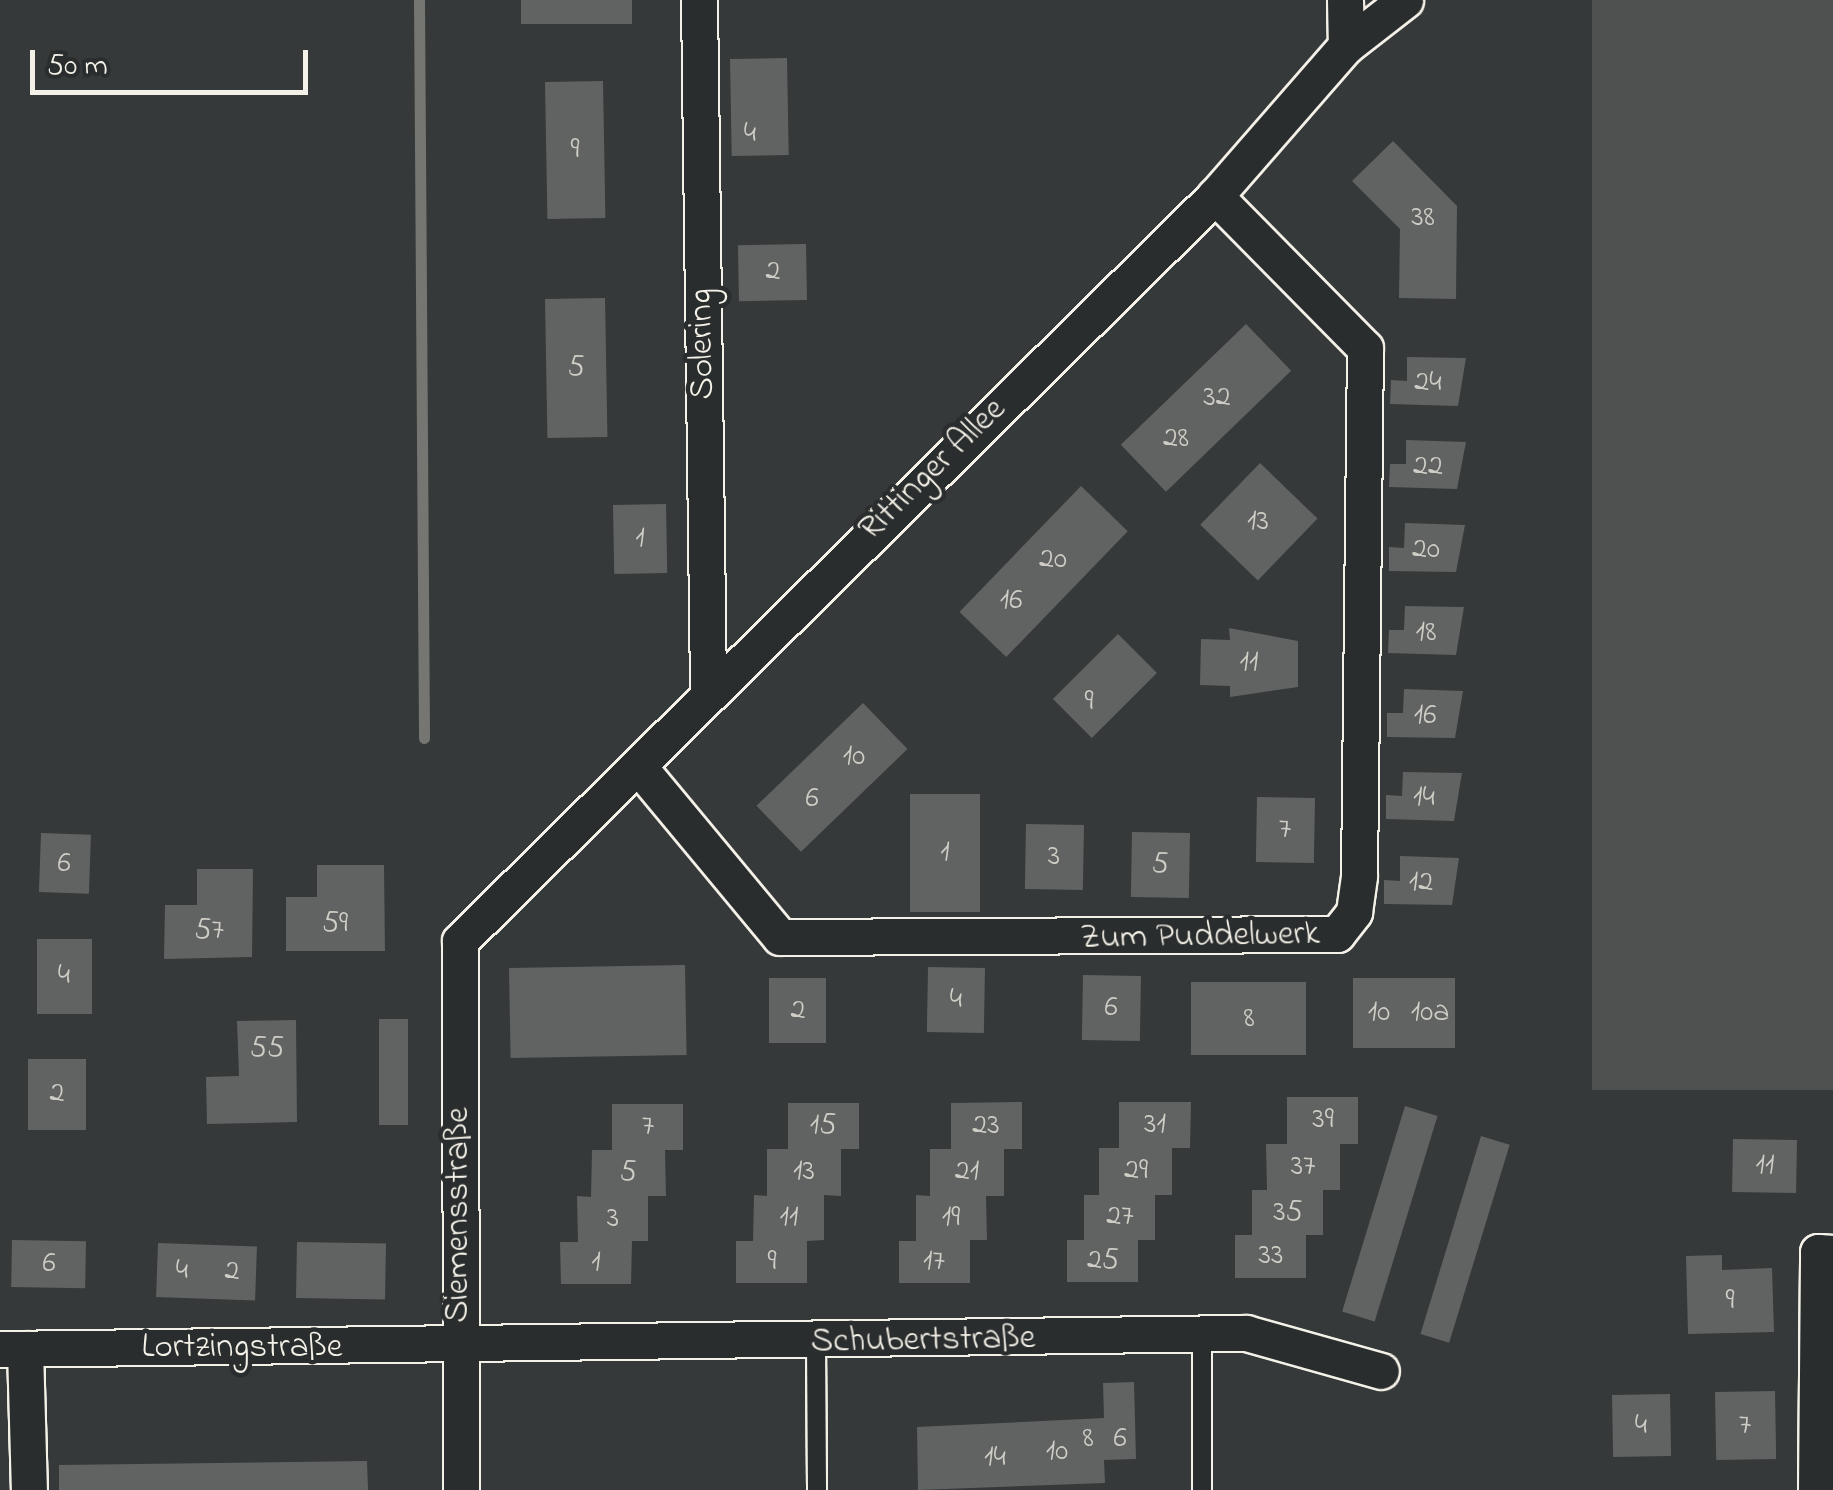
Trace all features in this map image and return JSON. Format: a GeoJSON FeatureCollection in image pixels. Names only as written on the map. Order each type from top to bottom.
{"type":"FeatureCollection","features":[{"type":"Feature","properties":{"kind":"street","name":"Solering"},"geometry":{"type":"LineString","coordinates":[[699,0],[708,688]]}},
{"type":"Feature","properties":{"kind":"street"},"geometry":{"type":"LineString","coordinates":[[1345,0],[1346,46]]}},
{"type":"Feature","properties":{"kind":"street","name":"Rittinger Allee"},"geometry":{"type":"LineString","coordinates":[[460,941],[638,766],[708,688],[1215,196],[1346,46],[1406,0]]}},
{"type":"Feature","properties":{"kind":"street","name":"Zum Puddelwerk"},"geometry":{"type":"LineString","coordinates":[[638,766],[780,937],[1336,934],[1354,912],[1359,875],[1364,348],[1215,196]]}},
{"type":"Feature","properties":{"kind":"street","name":"Siemensstraße"},"geometry":{"type":"LineString","coordinates":[[460,941],[461,1490]]}},
{"type":"Feature","properties":{"kind":"street"},"geometry":{"type":"LineString","coordinates":[[1816,1490],[1818,1252],[1833,1252]]}},
{"type":"Feature","properties":{"kind":"street","name":"Schubertstraße"},"geometry":{"type":"LineString","coordinates":[[459,1347],[1246,1333],[1382,1371]]}},
{"type":"Feature","properties":{"kind":"street","name":"Lortzingstraße"},"geometry":{"type":"LineString","coordinates":[[29,1490],[13,1349],[459,1347]]}},
{"type":"Feature","properties":{"kind":"lane"},"geometry":{"type":"LineString","coordinates":[[1202,1335],[1202,1490]]}},
{"type":"Feature","properties":{"kind":"lane"},"geometry":{"type":"LineString","coordinates":[[816,1343],[817,1490]]}},
{"type":"Feature","properties":{"kind":"shaded area"},"geometry":{"type":"Polygon","coordinates":[[[1592,0],[1833,0],[1833,1090],[1592,1090],[1592,0]]]}},
{"type":"Feature","properties":{"kind":"building"},"geometry":{"type":"Polygon","coordinates":[[[521,0],[632,0],[632,24],[521,24],[521,0]]]}},
{"type":"Feature","properties":{"kind":"building"},"geometry":{"type":"Polygon","coordinates":[[[787,58],[789,155],[732,156],[730,59],[787,58]]]}},
{"type":"Feature","properties":{"kind":"building"},"geometry":{"type":"Polygon","coordinates":[[[603,81],[605,218],[547,219],[545,82],[603,81]]]}},
{"type":"Feature","properties":{"kind":"building"},"geometry":{"type":"Polygon","coordinates":[[[1393,141],[1457,206],[1456,299],[1399,298],[1400,229],[1352,181],[1393,141]]]}},
{"type":"Feature","properties":{"kind":"building"},"geometry":{"type":"Polygon","coordinates":[[[806,244],[807,300],[739,301],[738,245],[806,244]]]}},
{"type":"Feature","properties":{"kind":"building"},"geometry":{"type":"Polygon","coordinates":[[[605,298],[607,437],[547,438],[545,299],[605,298]]]}},
{"type":"Feature","properties":{"kind":"building"},"geometry":{"type":"Polygon","coordinates":[[[1246,324],[1291,371],[1166,492],[1121,445],[1246,324]]]}},
{"type":"Feature","properties":{"kind":"building"},"geometry":{"type":"Polygon","coordinates":[[[1407,357],[1466,358],[1458,406],[1390,404],[1391,380],[1407,381],[1407,357]]]}},
{"type":"Feature","properties":{"kind":"building"},"geometry":{"type":"Polygon","coordinates":[[[1406,440],[1466,442],[1457,489],[1389,487],[1390,464],[1406,464],[1406,440]]]}},
{"type":"Feature","properties":{"kind":"building"},"geometry":{"type":"Polygon","coordinates":[[[1260,463],[1318,519],[1258,580],[1200,525],[1260,463]]]}},
{"type":"Feature","properties":{"kind":"building"},"geometry":{"type":"Polygon","coordinates":[[[1081,486],[1128,531],[1006,657],[959,612],[1081,486]]]}},
{"type":"Feature","properties":{"kind":"building"},"geometry":{"type":"Polygon","coordinates":[[[666,504],[667,573],[614,574],[613,505],[666,504]]]}},
{"type":"Feature","properties":{"kind":"building"},"geometry":{"type":"Polygon","coordinates":[[[1405,523],[1465,525],[1456,572],[1389,571],[1389,547],[1404,548],[1405,523]]]}},
{"type":"Feature","properties":{"kind":"building"},"geometry":{"type":"Polygon","coordinates":[[[1405,606],[1464,607],[1456,655],[1388,653],[1389,630],[1404,630],[1405,606]]]}},
{"type":"Feature","properties":{"kind":"building"},"geometry":{"type":"Polygon","coordinates":[[[1229,628],[1298,641],[1298,687],[1230,697],[1230,686],[1200,685],[1201,639],[1230,640],[1229,628]]]}},
{"type":"Feature","properties":{"kind":"building"},"geometry":{"type":"Polygon","coordinates":[[[1118,634],[1157,673],[1092,738],[1053,699],[1118,634]]]}},
{"type":"Feature","properties":{"kind":"building"},"geometry":{"type":"Polygon","coordinates":[[[1404,689],[1463,691],[1455,738],[1387,737],[1387,713],[1403,713],[1404,689]]]}},
{"type":"Feature","properties":{"kind":"building"},"geometry":{"type":"Polygon","coordinates":[[[863,703],[907,749],[801,852],[757,806],[863,703]]]}},
{"type":"Feature","properties":{"kind":"building"},"geometry":{"type":"Polygon","coordinates":[[[1403,772],[1462,773],[1454,821],[1386,819],[1386,795],[1402,796],[1403,772]]]}},
{"type":"Feature","properties":{"kind":"building"},"geometry":{"type":"Polygon","coordinates":[[[910,794],[980,794],[980,912],[910,912],[910,794]]]}},
{"type":"Feature","properties":{"kind":"building"},"geometry":{"type":"Polygon","coordinates":[[[1257,797],[1315,798],[1314,863],[1256,862],[1257,797]]]}},
{"type":"Feature","properties":{"kind":"building"},"geometry":{"type":"Polygon","coordinates":[[[1026,824],[1084,825],[1083,890],[1025,889],[1026,824]]]}},
{"type":"Feature","properties":{"kind":"building"},"geometry":{"type":"Polygon","coordinates":[[[1132,832],[1190,833],[1189,898],[1131,897],[1132,832]]]}},
{"type":"Feature","properties":{"kind":"building"},"geometry":{"type":"Polygon","coordinates":[[[41,833],[91,835],[89,894],[39,892],[41,833]]]}},
{"type":"Feature","properties":{"kind":"building"},"geometry":{"type":"Polygon","coordinates":[[[1400,856],[1459,858],[1452,905],[1384,904],[1384,880],[1400,881],[1400,856]]]}},
{"type":"Feature","properties":{"kind":"building"},"geometry":{"type":"Polygon","coordinates":[[[317,865],[384,865],[385,951],[286,951],[286,897],[317,897],[317,865]]]}},
{"type":"Feature","properties":{"kind":"building"},"geometry":{"type":"Polygon","coordinates":[[[197,869],[253,869],[252,957],[164,959],[165,905],[197,905],[197,869]]]}},
{"type":"Feature","properties":{"kind":"building"},"geometry":{"type":"Polygon","coordinates":[[[37,939],[92,939],[92,1014],[37,1014],[37,939]]]}},
{"type":"Feature","properties":{"kind":"building"},"geometry":{"type":"Polygon","coordinates":[[[685,965],[687,1055],[511,1058],[509,968],[685,965]]]}},
{"type":"Feature","properties":{"kind":"building"},"geometry":{"type":"Polygon","coordinates":[[[928,967],[985,968],[984,1033],[927,1032],[928,967]]]}},
{"type":"Feature","properties":{"kind":"building"},"geometry":{"type":"Polygon","coordinates":[[[1083,975],[1141,976],[1140,1041],[1082,1040],[1083,975]]]}},
{"type":"Feature","properties":{"kind":"building"},"geometry":{"type":"Polygon","coordinates":[[[769,978],[826,978],[826,1043],[769,1043],[769,978]]]}},
{"type":"Feature","properties":{"kind":"building"},"geometry":{"type":"Polygon","coordinates":[[[1353,978],[1455,978],[1455,1048],[1353,1048],[1353,978]]]}},
{"type":"Feature","properties":{"kind":"building"},"geometry":{"type":"Polygon","coordinates":[[[1191,982],[1306,982],[1306,1055],[1191,1055],[1191,982]]]}},
{"type":"Feature","properties":{"kind":"building"},"geometry":{"type":"Polygon","coordinates":[[[379,1019],[408,1019],[408,1125],[379,1125],[379,1019]]]}},
{"type":"Feature","properties":{"kind":"building"},"geometry":{"type":"Polygon","coordinates":[[[296,1020],[297,1122],[207,1124],[206,1077],[239,1076],[237,1021],[296,1020]]]}},
{"type":"Feature","properties":{"kind":"building"},"geometry":{"type":"Polygon","coordinates":[[[28,1059],[86,1059],[86,1130],[28,1130],[28,1059]]]}},
{"type":"Feature","properties":{"kind":"building"},"geometry":{"type":"Polygon","coordinates":[[[1287,1097],[1358,1097],[1358,1144],[1340,1144],[1340,1190],[1323,1190],[1323,1235],[1306,1235],[1306,1278],[1235,1278],[1235,1235],[1252,1235],[1252,1190],[1267,1190],[1266,1144],[1287,1144],[1287,1097]]]}},
{"type":"Feature","properties":{"kind":"building"},"geometry":{"type":"Polygon","coordinates":[[[1022,1102],[1022,1149],[1004,1149],[1004,1196],[986,1196],[987,1240],[970,1240],[970,1283],[899,1283],[899,1241],[916,1241],[916,1195],[930,1196],[930,1149],[951,1149],[951,1103],[1022,1102]]]}},
{"type":"Feature","properties":{"kind":"building"},"geometry":{"type":"Polygon","coordinates":[[[1119,1102],[1191,1102],[1190,1148],[1172,1148],[1172,1195],[1155,1195],[1155,1240],[1138,1240],[1138,1282],[1067,1282],[1067,1240],[1084,1240],[1084,1195],[1099,1195],[1099,1148],[1119,1148],[1119,1102]]]}},
{"type":"Feature","properties":{"kind":"building"},"geometry":{"type":"Polygon","coordinates":[[[788,1103],[859,1103],[859,1149],[841,1149],[841,1196],[824,1195],[824,1240],[807,1241],[807,1283],[736,1283],[736,1241],[753,1241],[754,1195],[767,1196],[767,1149],[788,1149],[788,1103]]]}},
{"type":"Feature","properties":{"kind":"building"},"geometry":{"type":"Polygon","coordinates":[[[612,1104],[683,1104],[683,1150],[665,1150],[666,1196],[648,1196],[648,1241],[632,1241],[631,1284],[561,1284],[560,1242],[578,1242],[577,1196],[591,1197],[592,1150],[612,1150],[612,1104]]]}},
{"type":"Feature","properties":{"kind":"building"},"geometry":{"type":"Polygon","coordinates":[[[1405,1106],[1438,1116],[1375,1322],[1342,1312],[1405,1106]]]}},
{"type":"Feature","properties":{"kind":"building"},"geometry":{"type":"Polygon","coordinates":[[[1481,1136],[1510,1145],[1449,1343],[1420,1334],[1481,1136]]]}},
{"type":"Feature","properties":{"kind":"building"},"geometry":{"type":"Polygon","coordinates":[[[1733,1139],[1797,1140],[1796,1193],[1732,1192],[1733,1139]]]}},
{"type":"Feature","properties":{"kind":"building"},"geometry":{"type":"Polygon","coordinates":[[[12,1240],[86,1241],[85,1288],[11,1287],[12,1240]]]}},
{"type":"Feature","properties":{"kind":"building"},"geometry":{"type":"Polygon","coordinates":[[[297,1242],[386,1244],[385,1300],[296,1298],[297,1242]]]}},
{"type":"Feature","properties":{"kind":"building"},"geometry":{"type":"Polygon","coordinates":[[[158,1243],[257,1246],[255,1300],[156,1297],[158,1243]]]}},
{"type":"Feature","properties":{"kind":"building"},"geometry":{"type":"Polygon","coordinates":[[[1722,1255],[1722,1270],[1772,1268],[1774,1332],[1688,1334],[1686,1256],[1722,1255]]]}},
{"type":"Feature","properties":{"kind":"building"},"geometry":{"type":"Polygon","coordinates":[[[1134,1382],[1136,1459],[1104,1460],[1105,1483],[918,1490],[917,1427],[1104,1418],[1103,1383],[1134,1382]]]}},
{"type":"Feature","properties":{"kind":"building"},"geometry":{"type":"Polygon","coordinates":[[[1775,1391],[1776,1459],[1716,1460],[1715,1392],[1775,1391]]]}},
{"type":"Feature","properties":{"kind":"building"},"geometry":{"type":"Polygon","coordinates":[[[1670,1394],[1671,1456],[1613,1457],[1612,1395],[1670,1394]]]}},
{"type":"Feature","properties":{"kind":"building"},"geometry":{"type":"Polygon","coordinates":[[[367,1461],[368,1490],[59,1490],[59,1465],[367,1461]]]}},
{"type":"Feature","properties":{"kind":"waterway"},"geometry":{"type":"LineString","coordinates":[[419,0],[424,738]]}}]}
